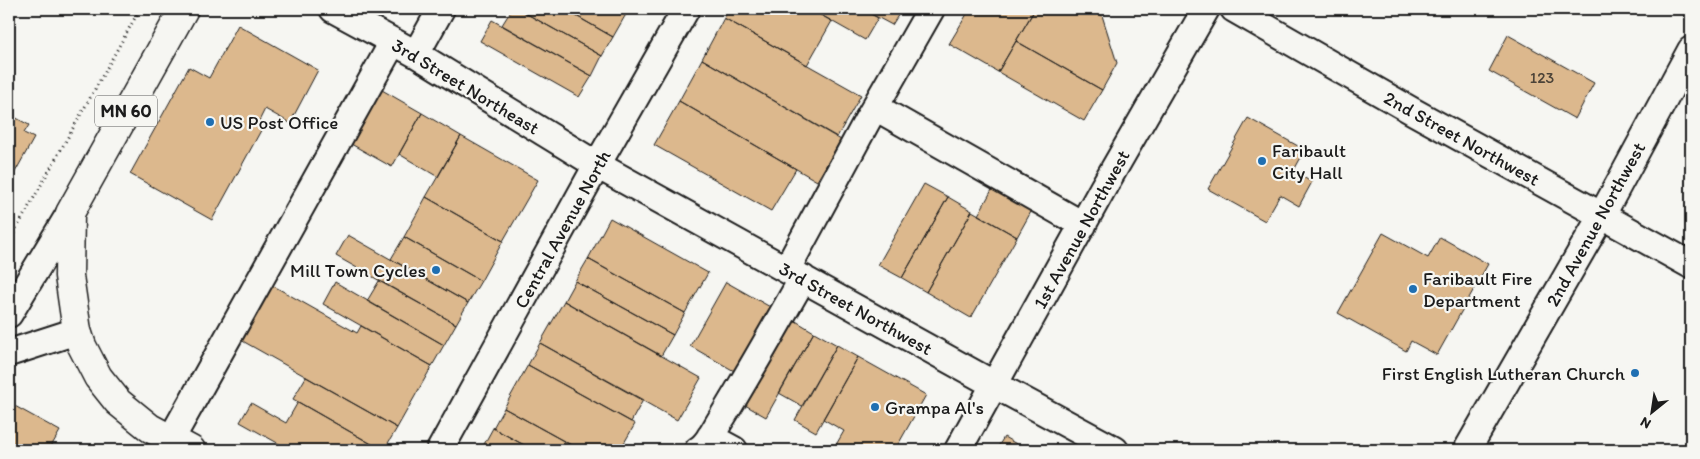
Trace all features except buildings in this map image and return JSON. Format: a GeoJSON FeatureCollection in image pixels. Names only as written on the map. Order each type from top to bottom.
{"type":"FeatureCollection","features":[{"type":"Feature","properties":{"kind":"main road","name":"MN 60"},"geometry":{"type":"LineString","coordinates":[[176,447],[118,402],[98,376],[82,346],[77,331],[69,276],[70,213],[184,9]]}},
{"type":"Feature","properties":{"kind":"street","name":"3rd Street Northeast"},"geometry":{"type":"LineString","coordinates":[[333,9],[416,54],[597,164]]}},
{"type":"Feature","properties":{"kind":"street"},"geometry":{"type":"LineString","coordinates":[[416,54],[441,9]]}},
{"type":"Feature","properties":{"kind":"street","name":"Central Avenue North"},"geometry":{"type":"LineString","coordinates":[[440,450],[597,164],[686,9]]}},
{"type":"Feature","properties":{"kind":"street"},"geometry":{"type":"LineString","coordinates":[[734,450],[704,444],[746,378],[875,107],[931,9]]}},
{"type":"Feature","properties":{"kind":"street","name":"1st Avenue Northwest"},"geometry":{"type":"LineString","coordinates":[[958,450],[1206,9]]}},
{"type":"Feature","properties":{"kind":"street","name":"2nd Street Northwest"},"geometry":{"type":"LineString","coordinates":[[1234,9],[1414,112],[1691,265]]}},
{"type":"Feature","properties":{"kind":"street"},"geometry":{"type":"LineString","coordinates":[[176,447],[393,42]]}},
{"type":"Feature","properties":{"kind":"street","name":"2nd Avenue Northwest"},"geometry":{"type":"LineString","coordinates":[[1467,450],[1602,215],[1691,50]]}},
{"type":"Feature","properties":{"kind":"street"},"geometry":{"type":"LineString","coordinates":[[875,107],[1083,225]]}},
{"type":"Feature","properties":{"kind":"street","name":"3rd Street Northwest"},"geometry":{"type":"LineString","coordinates":[[597,164],[1115,450]]}},
{"type":"Feature","properties":{"kind":"street"},"geometry":{"type":"LineString","coordinates":[[9,314],[70,213]]}},
{"type":"Feature","properties":{"kind":"street"},"geometry":{"type":"LineString","coordinates":[[9,353],[77,331]]}},
{"type":"Feature","properties":{"kind":"path"},"geometry":{"type":"LineString","coordinates":[[9,242],[140,9]]}},
{"type":"Feature","properties":{"kind":"place","name":"US Post Office"},"geometry":{"type":"Point","coordinates":[210,122]}},
{"type":"Feature","properties":{"kind":"place","name":"Faribault City Hall"},"geometry":{"type":"Point","coordinates":[1262,161]}},
{"type":"Feature","properties":{"kind":"place","name":"Mill Town Cycles"},"geometry":{"type":"Point","coordinates":[436,270]}},
{"type":"Feature","properties":{"kind":"place","name":"Faribault Fire Department"},"geometry":{"type":"Point","coordinates":[1413,289]}},
{"type":"Feature","properties":{"kind":"place","name":"First English Lutheran Church"},"geometry":{"type":"Point","coordinates":[1635,373]}},
{"type":"Feature","properties":{"kind":"place","name":"Grampa Al's"},"geometry":{"type":"Point","coordinates":[875,407]}}]}
